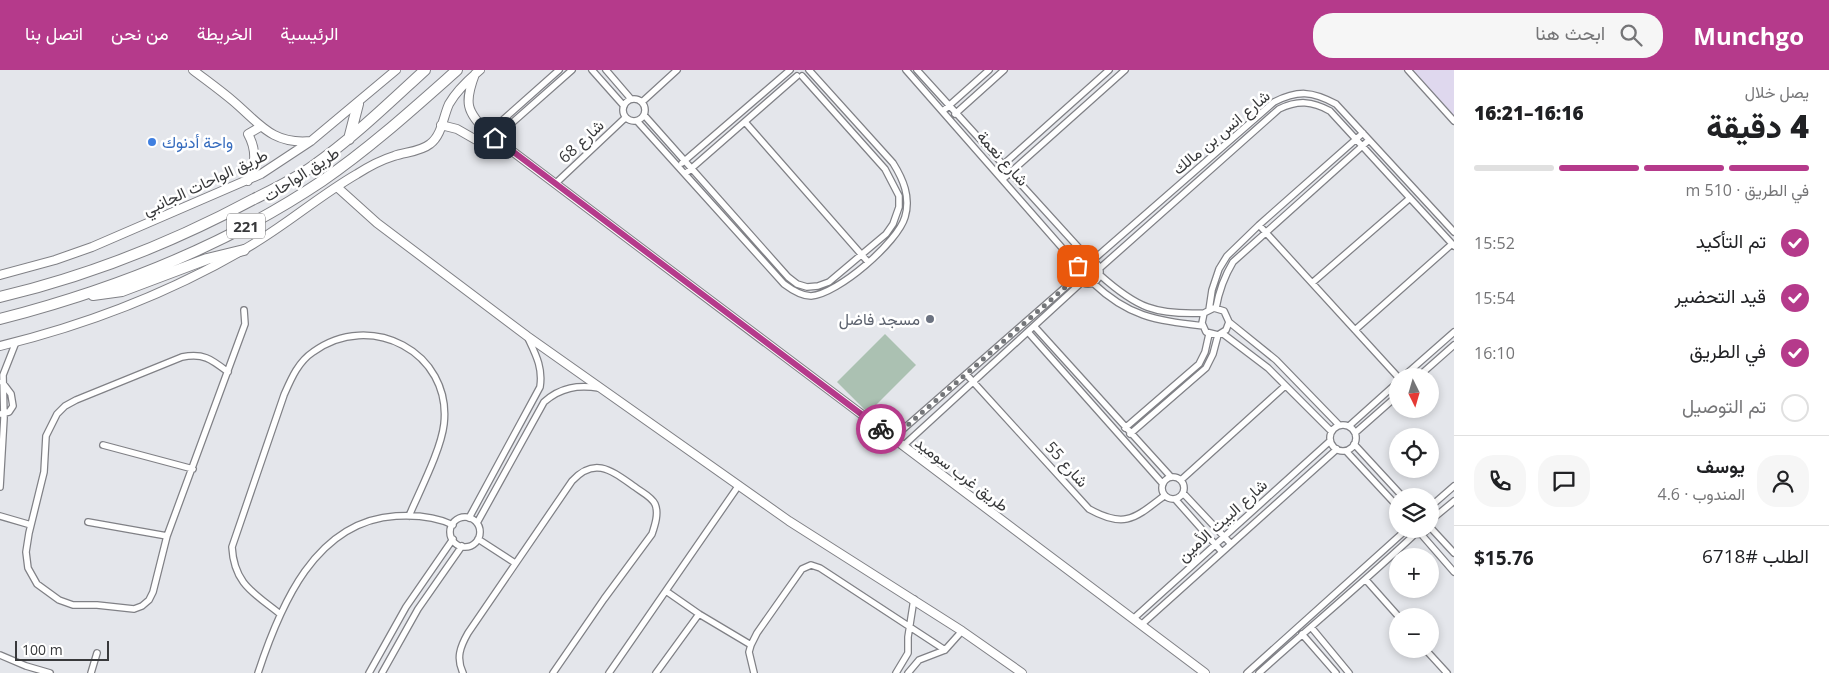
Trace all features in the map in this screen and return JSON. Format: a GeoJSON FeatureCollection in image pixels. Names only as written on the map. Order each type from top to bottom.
{"type":"FeatureCollection","features":[{"type":"Feature","properties":{"kind":"highway","name":"طريق الواحات"},"geometry":{"type":"LineString","coordinates":[[0,297],[73,276],[155,246],[198,228],[290,180],[312,167],[349,138],[426,70]]}},
{"type":"Feature","properties":{"kind":"highway","name":"طريق الواحات"},"geometry":{"type":"LineString","coordinates":[[0,319],[85,295],[180,258],[274,211],[323,180],[365,149],[456,70]]}},
{"type":"Feature","properties":{"kind":"highway"},"geometry":{"type":"LineString","coordinates":[[349,138],[358,104]]}},
{"type":"Feature","properties":{"kind":"highway"},"geometry":{"type":"LineString","coordinates":[[85,295],[122,291],[201,261],[244,250]]}},
{"type":"Feature","properties":{"kind":"street"},"geometry":{"type":"LineString","coordinates":[[193,70],[233,101],[266,132],[280,139],[295,142],[311,142]]}},
{"type":"Feature","properties":{"kind":"street","name":"طريق الواحات الجانبي"},"geometry":{"type":"LineString","coordinates":[[0,275],[55,260],[92,247],[248,181],[311,142],[396,70]]}},
{"type":"Feature","properties":{"kind":"street"},"geometry":{"type":"LineString","coordinates":[[492,135],[559,70]]}},
{"type":"Feature","properties":{"kind":"street"},"geometry":{"type":"LineString","coordinates":[[441,126],[457,129],[478,141],[492,135],[572,70]]}},
{"type":"Feature","properties":{"kind":"street"},"geometry":{"type":"LineString","coordinates":[[592,70],[624,106]]}},
{"type":"Feature","properties":{"kind":"street"},"geometry":{"type":"LineString","coordinates":[[606,70],[631,100]]}},
{"type":"Feature","properties":{"kind":"street"},"geometry":{"type":"LineString","coordinates":[[642,102],[677,70]]}},
{"type":"Feature","properties":{"kind":"street"},"geometry":{"type":"LineString","coordinates":[[644,115],[685,161],[692,168],[788,277],[802,286],[818,286],[834,278],[886,234],[898,213],[898,196],[881,164],[800,76],[791,70],[685,161],[678,167]]}},
{"type":"Feature","properties":{"kind":"street"},"geometry":{"type":"LineString","coordinates":[[637,121],[788,288],[804,296],[824,293],[839,286],[892,240],[900,230],[907,211],[906,191],[899,173],[889,158],[809,70],[685,174]]}},
{"type":"Feature","properties":{"kind":"street","name":"شارع نعمة"},"geometry":{"type":"LineString","coordinates":[[906,70],[1078,266]]}},
{"type":"Feature","properties":{"kind":"street","name":"شارع نعمة"},"geometry":{"type":"LineString","coordinates":[[917,70],[1091,260]]}},
{"type":"Feature","properties":{"kind":"street"},"geometry":{"type":"LineString","coordinates":[[943,111],[989,70]]}},
{"type":"Feature","properties":{"kind":"street"},"geometry":{"type":"LineString","coordinates":[[949,119],[1004,70]]}},
{"type":"Feature","properties":{"kind":"street"},"geometry":{"type":"LineString","coordinates":[[996,171],[1109,70]]}},
{"type":"Feature","properties":{"kind":"street"},"geometry":{"type":"LineString","coordinates":[[1003,179],[1126,70]]}},
{"type":"Feature","properties":{"kind":"street"},"geometry":{"type":"LineString","coordinates":[[1408,70],[1454,120]]}},
{"type":"Feature","properties":{"kind":"street"},"geometry":{"type":"LineString","coordinates":[[0,346],[81,323],[133,304],[184,282],[244,250],[363,170],[381,161],[427,146],[436,138],[454,96],[477,72]]}},
{"type":"Feature","properties":{"kind":"street","name":"طريق غرب سوميد"},"geometry":{"type":"LineString","coordinates":[[477,72],[468,93],[468,107],[474,119],[492,135],[1205,673]]}},
{"type":"Feature","properties":{"kind":"street","name":"شارع انس بن مالك"},"geometry":{"type":"LineString","coordinates":[[1091,260],[1274,102],[1288,95],[1305,93],[1321,96],[1336,104],[1454,232]]}},
{"type":"Feature","properties":{"kind":"street"},"geometry":{"type":"LineString","coordinates":[[631,100],[642,102],[645,107],[644,115],[637,121],[625,118],[623,112],[624,106],[631,100]]}},
{"type":"Feature","properties":{"kind":"street","name":"شارع انس بن مالك"},"geometry":{"type":"LineString","coordinates":[[1100,268],[1279,109],[1291,104],[1305,102],[1318,104],[1330,111],[1453,245]]}},
{"type":"Feature","properties":{"kind":"street","name":"شارع 68"},"geometry":{"type":"LineString","coordinates":[[556,184],[625,118]]}},
{"type":"Feature","properties":{"kind":"street"},"geometry":{"type":"LineString","coordinates":[[745,122],[868,262]]}},
{"type":"Feature","properties":{"kind":"street"},"geometry":{"type":"LineString","coordinates":[[248,181],[253,168],[254,154],[252,141],[248,134],[260,127]]}},
{"type":"Feature","properties":{"kind":"street"},"geometry":{"type":"LineString","coordinates":[[1229,322],[1226,330],[1220,334],[1210,334],[1203,326],[1202,320],[1207,311],[1219,269],[1227,256],[1364,133]]}},
{"type":"Feature","properties":{"kind":"street"},"geometry":{"type":"LineString","coordinates":[[1216,308],[1226,273],[1233,262],[1369,140]]}},
{"type":"Feature","properties":{"kind":"street"},"geometry":{"type":"LineString","coordinates":[[1204,164],[1210,170]]}},
{"type":"Feature","properties":{"kind":"street"},"geometry":{"type":"LineString","coordinates":[[337,187],[378,223],[527,336],[804,531],[962,630],[1022,673]]}},
{"type":"Feature","properties":{"kind":"street"},"geometry":{"type":"LineString","coordinates":[[1312,283],[1410,198]]}},
{"type":"Feature","properties":{"kind":"street"},"geometry":{"type":"LineString","coordinates":[[1259,226],[1390,368]]}},
{"type":"Feature","properties":{"kind":"street"},"geometry":{"type":"LineString","coordinates":[[1354,330],[1453,245]]}},
{"type":"Feature","properties":{"kind":"street"},"geometry":{"type":"LineString","coordinates":[[1083,260],[1091,260],[1100,268],[1100,275],[1093,283],[1088,284],[1082,282],[1077,277],[1076,271],[1083,260]]}},
{"type":"Feature","properties":{"kind":"street"},"geometry":{"type":"LineString","coordinates":[[771,270],[777,265]]}},
{"type":"Feature","properties":{"kind":"street"},"geometry":{"type":"LineString","coordinates":[[1100,275],[1120,293],[1142,306],[1168,313],[1207,311],[1216,308],[1224,311],[1229,322],[1276,360],[1339,425],[1349,426],[1355,433]]}},
{"type":"Feature","properties":{"kind":"street"},"geometry":{"type":"LineString","coordinates":[[893,438],[1077,277]]}},
{"type":"Feature","properties":{"kind":"street"},"geometry":{"type":"LineString","coordinates":[[834,278],[839,286]]}},
{"type":"Feature","properties":{"kind":"street"},"geometry":{"type":"LineString","coordinates":[[902,446],[1082,282]]}},
{"type":"Feature","properties":{"kind":"street"},"geometry":{"type":"LineString","coordinates":[[1093,283],[1112,300],[1139,314],[1157,320],[1203,326]]}},
{"type":"Feature","properties":{"kind":"street"},"geometry":{"type":"LineString","coordinates":[[228,372],[208,357],[195,354],[182,356],[76,400],[65,406],[53,419],[46,436],[44,472],[26,552],[28,568],[37,584],[47,593],[73,605],[97,605],[134,609],[142,606],[149,600],[153,592],[167,536],[193,469],[228,372],[245,324],[244,310]]}},
{"type":"Feature","properties":{"kind":"street"},"geometry":{"type":"LineString","coordinates":[[1025,322],[1162,484],[1164,496],[1175,499],[1183,493],[1184,486],[1181,480],[1171,477],[1031,329]]}},
{"type":"Feature","properties":{"kind":"street"},"geometry":{"type":"LineString","coordinates":[[1413,368],[1454,332]]}},
{"type":"Feature","properties":{"kind":"street"},"geometry":{"type":"LineString","coordinates":[[280,614],[248,588],[238,576],[233,562],[232,547],[284,395],[294,372],[312,352],[334,339],[360,334],[385,337],[408,348],[427,364],[438,382],[444,402],[444,424],[439,444],[409,516]]}},
{"type":"Feature","properties":{"kind":"street"},"geometry":{"type":"LineString","coordinates":[[1127,431],[1199,364],[1205,352],[1210,334]]}},
{"type":"Feature","properties":{"kind":"street"},"geometry":{"type":"LineString","coordinates":[[1120,435],[1206,368],[1220,334]]}},
{"type":"Feature","properties":{"kind":"street"},"geometry":{"type":"LineString","coordinates":[[1220,334],[1268,368],[1331,431]]}},
{"type":"Feature","properties":{"kind":"street"},"geometry":{"type":"LineString","coordinates":[[469,518],[540,387],[541,369],[539,361],[527,336]]}},
{"type":"Feature","properties":{"kind":"street"},"geometry":{"type":"LineString","coordinates":[[0,487],[2,382],[4,369],[16,342]]}},
{"type":"Feature","properties":{"kind":"street"},"geometry":{"type":"LineString","coordinates":[[1428,368],[1454,345]]}},
{"type":"Feature","properties":{"kind":"street","name":"شارع 55"},"geometry":{"type":"LineString","coordinates":[[966,374],[1089,509],[1104,517],[1121,520],[1137,516],[1164,496]]}},
{"type":"Feature","properties":{"kind":"street"},"geometry":{"type":"LineString","coordinates":[[2,382],[11,394],[14,404],[11,410],[2,414]]}},
{"type":"Feature","properties":{"kind":"street"},"geometry":{"type":"LineString","coordinates":[[1181,480],[1285,386]]}},
{"type":"Feature","properties":{"kind":"street"},"geometry":{"type":"LineString","coordinates":[[477,523],[544,402],[552,394],[573,387],[601,388]]}},
{"type":"Feature","properties":{"kind":"street"},"geometry":{"type":"LineString","coordinates":[[1349,426],[1389,390]]}},
{"type":"Feature","properties":{"kind":"street"},"geometry":{"type":"LineString","coordinates":[[1346,451],[1354,444],[1355,433],[1389,403]]}},
{"type":"Feature","properties":{"kind":"street"},"geometry":{"type":"LineString","coordinates":[[1339,425],[1331,431],[1330,441],[1336,450],[1346,451],[1389,497]]}},
{"type":"Feature","properties":{"kind":"street","name":"شارع البيت الأمين"},"geometry":{"type":"LineString","coordinates":[[1133,620],[1330,441]]}},
{"type":"Feature","properties":{"kind":"street"},"geometry":{"type":"LineString","coordinates":[[1354,444],[1395,488]]}},
{"type":"Feature","properties":{"kind":"street"},"geometry":{"type":"LineString","coordinates":[[103,445],[193,469]]}},
{"type":"Feature","properties":{"kind":"street","name":"شارع البيت الأمين"},"geometry":{"type":"LineString","coordinates":[[1141,626],[1336,450]]}},
{"type":"Feature","properties":{"kind":"street"},"geometry":{"type":"LineString","coordinates":[[463,673],[459,654],[462,644],[572,481],[579,473],[589,468],[600,467],[610,469],[649,497],[655,505],[657,514],[652,534],[553,673]]}},
{"type":"Feature","properties":{"kind":"street"},"geometry":{"type":"LineString","coordinates":[[1162,484],[1171,477]]}},
{"type":"Feature","properties":{"kind":"street"},"geometry":{"type":"LineString","coordinates":[[610,673],[739,485]]}},
{"type":"Feature","properties":{"kind":"street"},"geometry":{"type":"LineString","coordinates":[[1439,499],[1454,486]]}},
{"type":"Feature","properties":{"kind":"street"},"geometry":{"type":"LineString","coordinates":[[1183,493],[1230,544]]}},
{"type":"Feature","properties":{"kind":"street"},"geometry":{"type":"LineString","coordinates":[[1175,499],[1222,552]]}},
{"type":"Feature","properties":{"kind":"street"},"geometry":{"type":"LineString","coordinates":[[1439,514],[1454,501]]}},
{"type":"Feature","properties":{"kind":"street"},"geometry":{"type":"LineString","coordinates":[[0,516],[31,525]]}},
{"type":"Feature","properties":{"kind":"street"},"geometry":{"type":"LineString","coordinates":[[258,673],[280,614],[297,582],[310,562],[327,545],[346,532],[367,522],[388,517],[430,517],[453,524]]}},
{"type":"Feature","properties":{"kind":"street"},"geometry":{"type":"LineString","coordinates":[[462,518],[469,518],[477,523],[480,533],[478,539],[471,545],[462,546],[453,539],[451,532],[453,524],[462,518]]}},
{"type":"Feature","properties":{"kind":"street"},"geometry":{"type":"LineString","coordinates":[[88,522],[167,536]]}},
{"type":"Feature","properties":{"kind":"street"},"geometry":{"type":"LineString","coordinates":[[1247,673],[1398,538]]}},
{"type":"Feature","properties":{"kind":"street"},"geometry":{"type":"LineString","coordinates":[[1259,673],[1413,538]]}},
{"type":"Feature","properties":{"kind":"street"},"geometry":{"type":"LineString","coordinates":[[1422,538],[1454,572]]}},
{"type":"Feature","properties":{"kind":"street"},"geometry":{"type":"LineString","coordinates":[[1439,538],[1454,553]]}},
{"type":"Feature","properties":{"kind":"street"},"geometry":{"type":"LineString","coordinates":[[369,673],[406,607],[453,539]]}},
{"type":"Feature","properties":{"kind":"street"},"geometry":{"type":"LineString","coordinates":[[478,539],[515,563]]}},
{"type":"Feature","properties":{"kind":"street"},"geometry":{"type":"LineString","coordinates":[[382,673],[418,609],[462,546]]}},
{"type":"Feature","properties":{"kind":"street"},"geometry":{"type":"LineString","coordinates":[[754,673],[749,652],[757,634],[802,569],[811,566],[820,568],[945,650]]}},
{"type":"Feature","properties":{"kind":"street"},"geometry":{"type":"LineString","coordinates":[[1366,580],[1391,608]]}},
{"type":"Feature","properties":{"kind":"street"},"geometry":{"type":"LineString","coordinates":[[666,591],[751,646]]}},
{"type":"Feature","properties":{"kind":"street"},"geometry":{"type":"LineString","coordinates":[[896,673],[908,653],[909,626],[914,599]]}},
{"type":"Feature","properties":{"kind":"street"},"geometry":{"type":"LineString","coordinates":[[656,673],[699,614]]}},
{"type":"Feature","properties":{"kind":"street"},"geometry":{"type":"LineString","coordinates":[[1300,624],[1336,673]]}},
{"type":"Feature","properties":{"kind":"street"},"geometry":{"type":"LineString","coordinates":[[908,673],[919,660],[945,650],[962,630]]}},
{"type":"Feature","properties":{"kind":"street"},"geometry":{"type":"LineString","coordinates":[[1306,631],[1349,673]]}},
{"type":"Feature","properties":{"kind":"street"},"geometry":{"type":"LineString","coordinates":[[90,673],[97,653]]}},
{"type":"Feature","properties":{"kind":"street"},"geometry":{"type":"LineString","coordinates":[[908,653],[919,660]]}},
{"type":"Feature","properties":{"kind":"street"},"geometry":{"type":"LineString","coordinates":[[0,655],[26,666],[50,673]]}},
{"type":"Feature","properties":{"kind":"street"},"geometry":{"type":"LineString","coordinates":[[1434,658],[1447,673]]}},
{"type":"Feature","properties":{"kind":"shaded area"},"geometry":{"type":"Polygon","coordinates":[[[1412,70],[1454,70],[1454,116],[1412,70]]]}},
{"type":"Feature","properties":{"kind":"green space"},"geometry":{"type":"Polygon","coordinates":[[[885,334],[916,365],[868,413],[837,382],[885,334]]]}},
{"type":"Feature","properties":{"kind":"way so far"},"geometry":{"type":"LineString","coordinates":[[881,429],[893,438],[1077,277],[1076,271],[1078,266]]}},
{"type":"Feature","properties":{"kind":"place","name":"واحة أدنوك"},"geometry":{"type":"Point","coordinates":[152,142]}},
{"type":"Feature","properties":{"kind":"place","name":"مسجد فاضل"},"geometry":{"type":"Point","coordinates":[930,319]}},
{"type":"Feature","properties":{"kind":"route"},"geometry":{"type":"LineString","coordinates":[[495,138],[881,429]]}}]}
